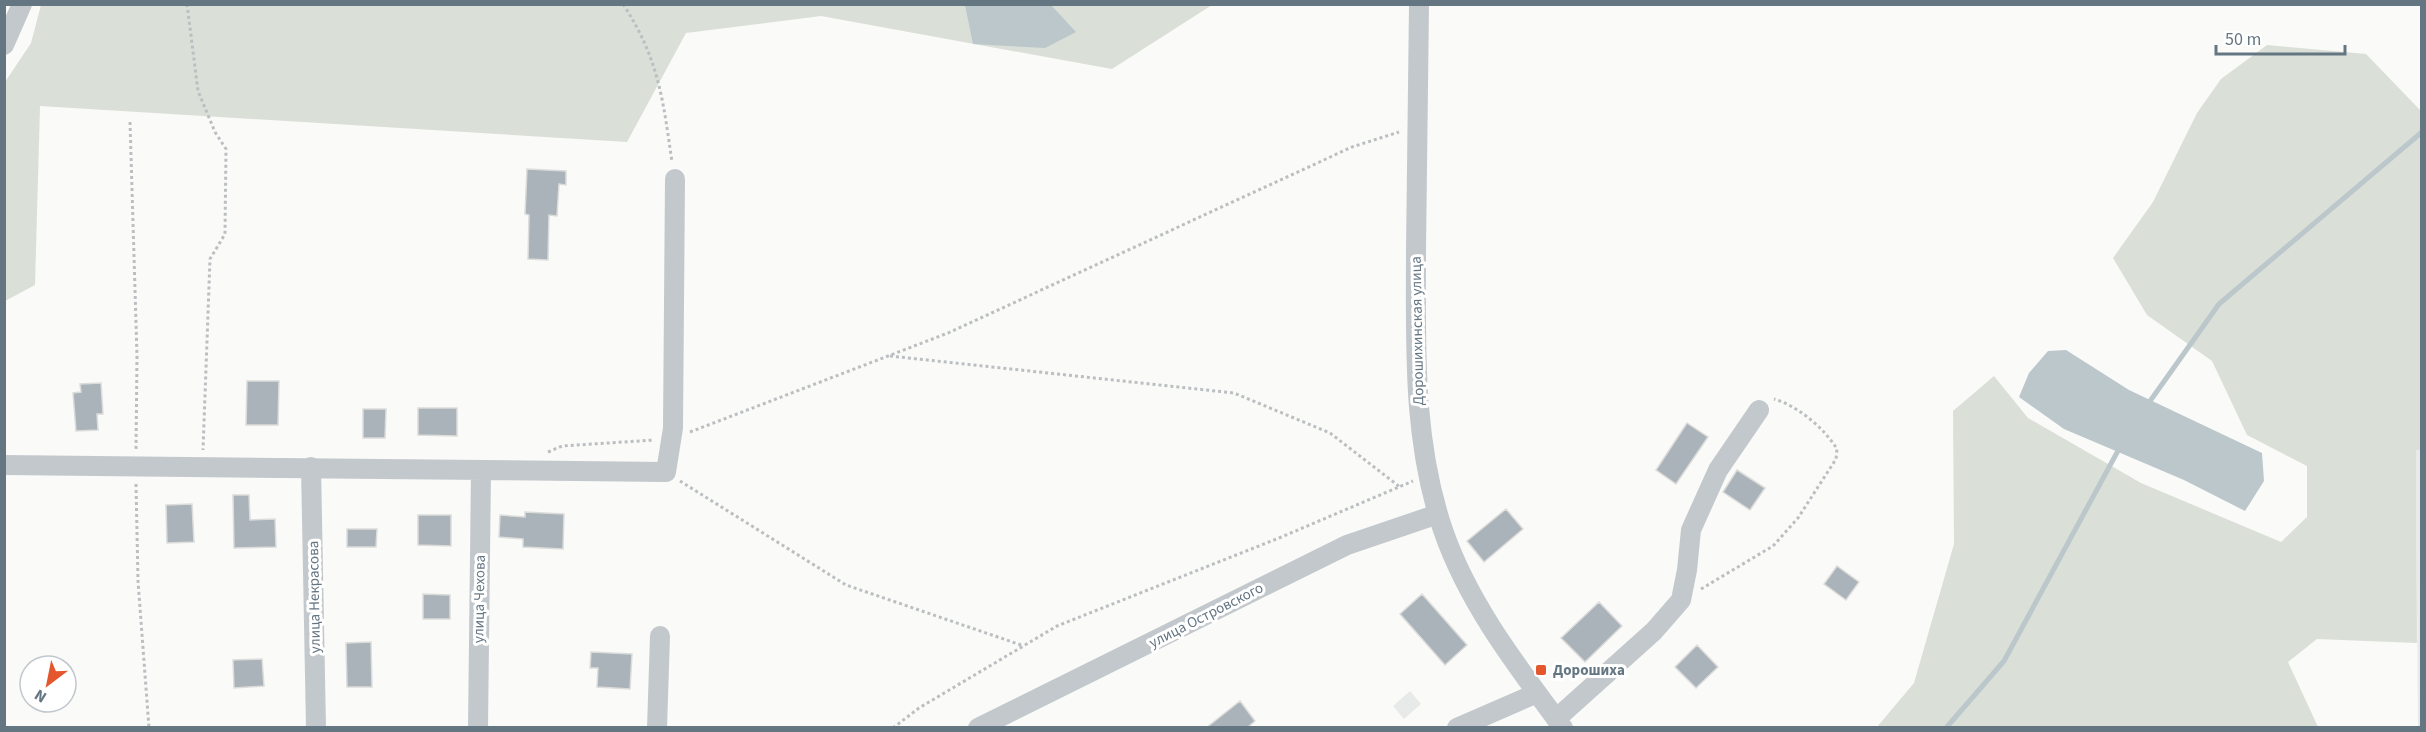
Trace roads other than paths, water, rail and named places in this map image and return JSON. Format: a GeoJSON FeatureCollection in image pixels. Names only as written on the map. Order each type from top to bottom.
{"type":"FeatureCollection","features":[{"type":"Feature","properties":{"kind":"street"},"geometry":{"type":"LineString","coordinates":[[4,45],[22,4]]}},
{"type":"Feature","properties":{"kind":"street","name":"Дорошихинская улица"},"geometry":{"type":"LineString","coordinates":[[1419,4],[1415,381],[1428,475],[1438,514],[1460,573],[1474,600],[1559,723]]}},
{"type":"Feature","properties":{"kind":"street"},"geometry":{"type":"LineString","coordinates":[[4,465],[666,472],[671,439],[675,179]]}},
{"type":"Feature","properties":{"kind":"street"},"geometry":{"type":"LineString","coordinates":[[1559,723],[1654,631],[1681,600],[1688,570],[1691,530],[1718,470],[1759,410]]}},
{"type":"Feature","properties":{"kind":"street","name":"улица Некрасова"},"geometry":{"type":"LineString","coordinates":[[311,467],[316,728]]}},
{"type":"Feature","properties":{"kind":"street","name":"улица Чехова"},"geometry":{"type":"LineString","coordinates":[[478,728],[481,470]]}},
{"type":"Feature","properties":{"kind":"street","name":"улица Островского"},"geometry":{"type":"LineString","coordinates":[[978,728],[1347,545],[1438,514]]}},
{"type":"Feature","properties":{"kind":"street"},"geometry":{"type":"LineString","coordinates":[[657,728],[660,636]]}},
{"type":"Feature","properties":{"kind":"street"},"geometry":{"type":"LineString","coordinates":[[1457,728],[1537,693]]}},
{"type":"Feature","properties":{"kind":"waterway"},"geometry":{"type":"LineString","coordinates":[[2148,404],[2219,304],[2422,132]]}},
{"type":"Feature","properties":{"kind":"waterway"},"geometry":{"type":"LineString","coordinates":[[1946,728],[2004,661],[2120,447]]}},
{"type":"Feature","properties":{"kind":"place","name":"Дорошиха"},"geometry":{"type":"Point","coordinates":[1541,670]}}]}
